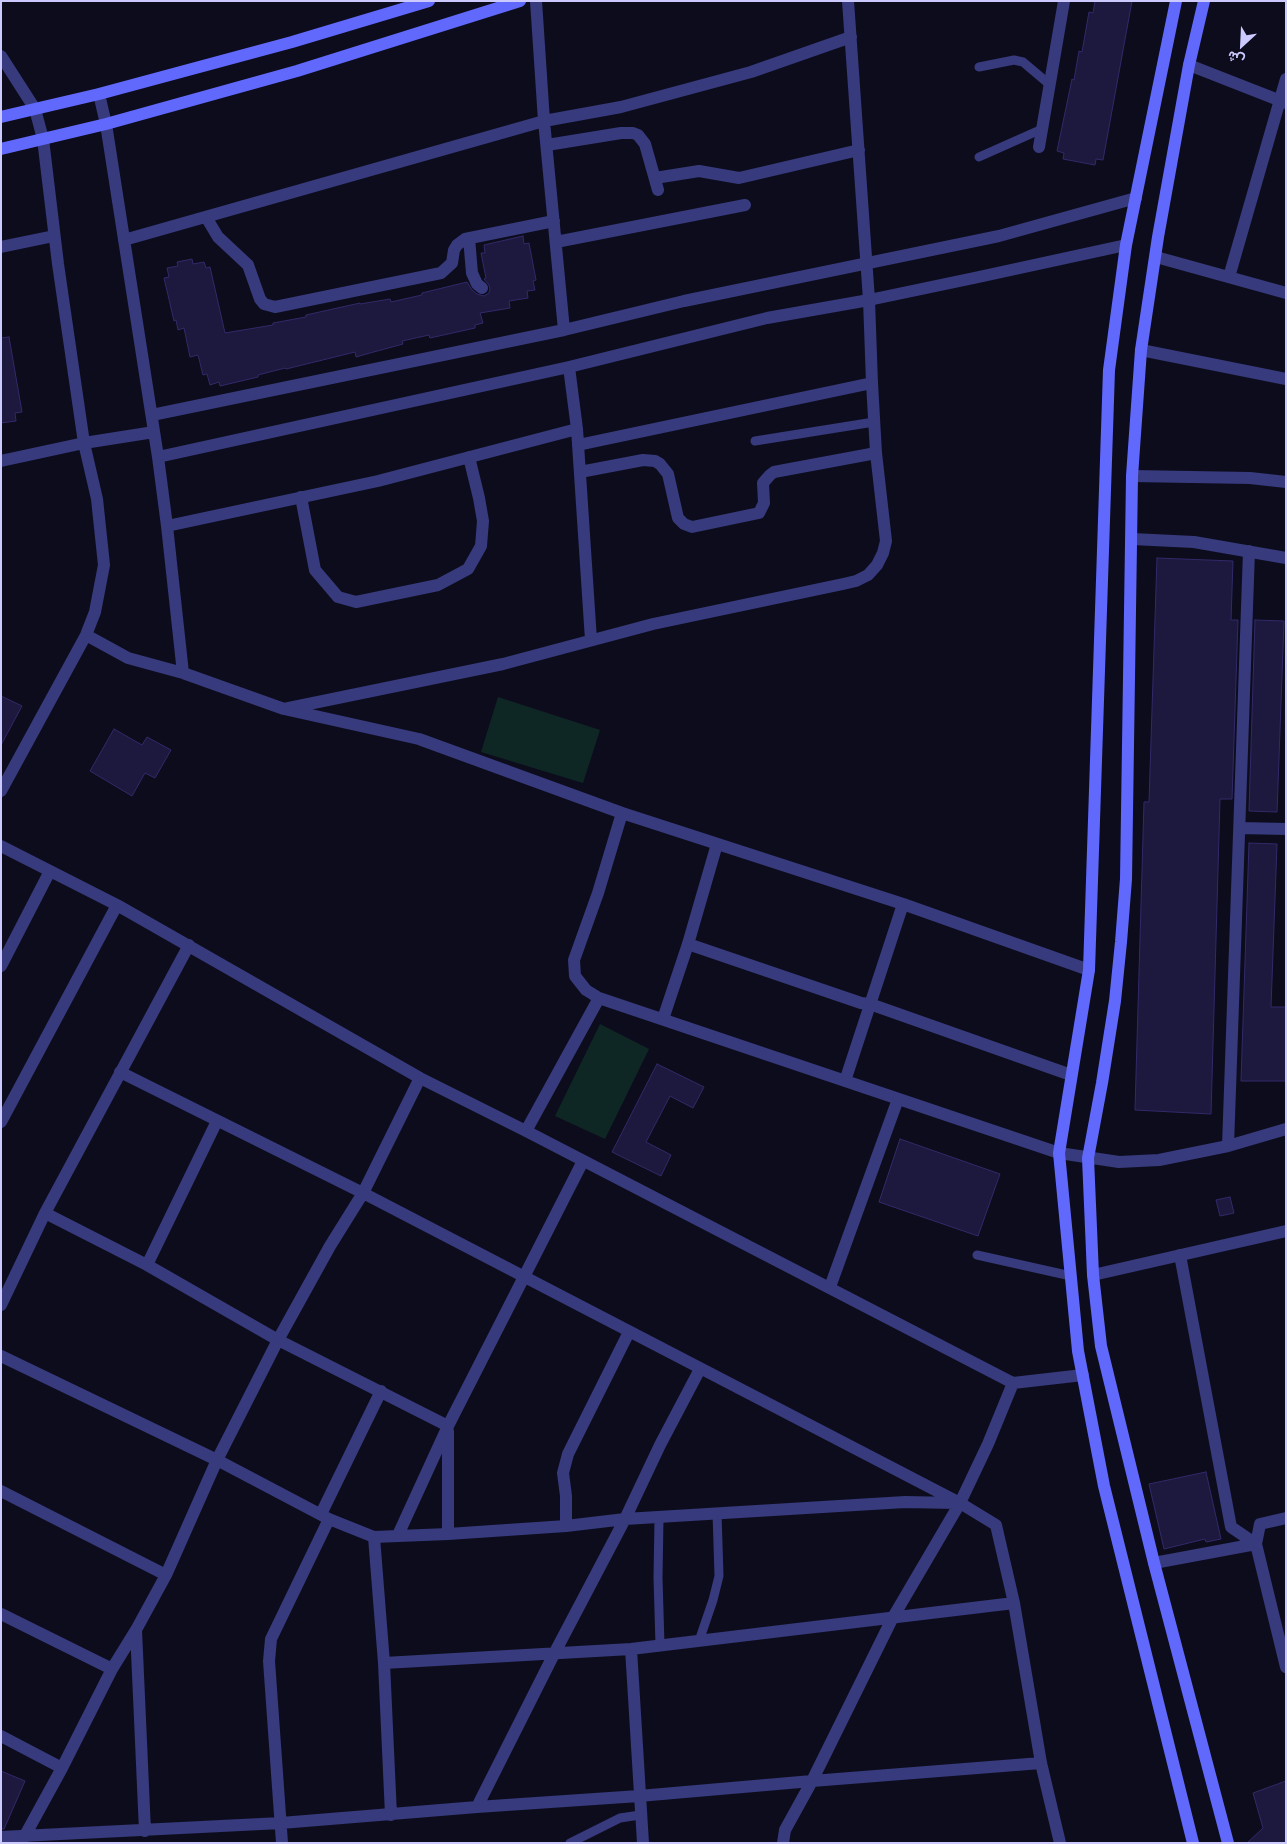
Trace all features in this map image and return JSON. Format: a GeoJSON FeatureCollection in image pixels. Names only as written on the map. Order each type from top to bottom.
{"type":"FeatureCollection","features":[{"type":"Feature","properties":{"kind":"main road"},"geometry":{"type":"LineString","coordinates":[[1,117],[99,94],[292,42],[429,1]]}},
{"type":"Feature","properties":{"kind":"main road"},"geometry":{"type":"LineString","coordinates":[[1,149],[106,124],[297,71],[520,1]]}},
{"type":"Feature","properties":{"kind":"main road"},"geometry":{"type":"LineString","coordinates":[[1176,1],[1126,245],[1109,370],[1088,970],[1059,1153],[1078,1351],[1104,1486],[1193,1843]]}},
{"type":"Feature","properties":{"kind":"main road"},"geometry":{"type":"LineString","coordinates":[[1204,1],[1189,65],[1158,237],[1141,350],[1132,476],[1126,870],[1115,1001],[1088,1158],[1093,1275],[1101,1346],[1154,1563],[1228,1843]]}},
{"type":"Feature","properties":{"kind":"street"},"geometry":{"type":"LineString","coordinates":[[536,1],[544,121],[564,330]]}},
{"type":"Feature","properties":{"kind":"street"},"geometry":{"type":"LineString","coordinates":[[284,709],[503,664],[653,624],[844,584],[868,575],[877,565],[883,554],[886,541],[876,452],[870,300],[848,1]]}},
{"type":"Feature","properties":{"kind":"street"},"geometry":{"type":"LineString","coordinates":[[1039,147],[1064,1]]}},
{"type":"Feature","properties":{"kind":"street"},"geometry":{"type":"LineString","coordinates":[[124,240],[544,121],[621,106],[751,72],[851,37]]}},
{"type":"Feature","properties":{"kind":"street"},"geometry":{"type":"LineString","coordinates":[[1,56],[36,109],[43,139],[54,236],[84,443],[97,499],[104,566],[95,612],[86,636],[1,791]]}},
{"type":"Feature","properties":{"kind":"street"},"geometry":{"type":"LineString","coordinates":[[1189,65],[1283,102]]}},
{"type":"Feature","properties":{"kind":"street"},"geometry":{"type":"LineString","coordinates":[[1229,277],[1283,102],[1286,79]]}},
{"type":"Feature","properties":{"kind":"street"},"geometry":{"type":"LineString","coordinates":[[99,94],[106,124],[152,414],[167,526],[183,672]]}},
{"type":"Feature","properties":{"kind":"street"},"geometry":{"type":"LineString","coordinates":[[547,145],[621,132],[633,133],[638,135],[646,144],[657,184],[699,171],[739,178],[859,150]]}},
{"type":"Feature","properties":{"kind":"street"},"geometry":{"type":"LineString","coordinates":[[152,414],[564,330],[684,301],[999,236],[1136,198]]}},
{"type":"Feature","properties":{"kind":"street"},"geometry":{"type":"LineString","coordinates":[[556,242],[745,205]]}},
{"type":"Feature","properties":{"kind":"street"},"geometry":{"type":"LineString","coordinates":[[206,217],[218,237],[248,265],[260,299],[270,306],[276,307],[441,272],[452,264],[454,250],[457,245],[469,238],[554,221]]}},
{"type":"Feature","properties":{"kind":"street"},"geometry":{"type":"LineString","coordinates":[[1,248],[54,236]]}},
{"type":"Feature","properties":{"kind":"street"},"geometry":{"type":"LineString","coordinates":[[469,238],[472,273],[482,288]]}},
{"type":"Feature","properties":{"kind":"street"},"geometry":{"type":"LineString","coordinates":[[158,457],[569,367],[767,318],[870,300],[1126,245]]}},
{"type":"Feature","properties":{"kind":"street"},"geometry":{"type":"LineString","coordinates":[[1156,256],[1286,293]]}},
{"type":"Feature","properties":{"kind":"street"},"geometry":{"type":"LineString","coordinates":[[1141,350],[1286,378]]}},
{"type":"Feature","properties":{"kind":"street"},"geometry":{"type":"LineString","coordinates":[[569,367],[577,429],[591,640]]}},
{"type":"Feature","properties":{"kind":"street"},"geometry":{"type":"LineString","coordinates":[[578,445],[872,383]]}},
{"type":"Feature","properties":{"kind":"street"},"geometry":{"type":"LineString","coordinates":[[167,526],[378,481],[577,429]]}},
{"type":"Feature","properties":{"kind":"street"},"geometry":{"type":"LineString","coordinates":[[1,461],[84,443],[154,432]]}},
{"type":"Feature","properties":{"kind":"street"},"geometry":{"type":"LineString","coordinates":[[580,472],[643,460],[655,461],[668,474],[680,521],[692,527],[759,513],[764,503],[763,483],[774,472],[876,452]]}},
{"type":"Feature","properties":{"kind":"street"},"geometry":{"type":"LineString","coordinates":[[301,497],[315,570],[338,597],[356,602],[438,585],[468,569],[481,546],[483,521],[469,457]]}},
{"type":"Feature","properties":{"kind":"street"},"geometry":{"type":"LineString","coordinates":[[1132,476],[1250,478],[1286,482]]}},
{"type":"Feature","properties":{"kind":"street"},"geometry":{"type":"LineString","coordinates":[[1132,539],[1194,542],[1286,558]]}},
{"type":"Feature","properties":{"kind":"street"},"geometry":{"type":"LineString","coordinates":[[1228,1146],[1250,551]]}},
{"type":"Feature","properties":{"kind":"street"},"geometry":{"type":"LineString","coordinates":[[86,636],[128,658],[183,672],[284,709],[419,739],[622,813],[903,904],[1088,970]]}},
{"type":"Feature","properties":{"kind":"street"},"geometry":{"type":"LineString","coordinates":[[622,813],[598,893],[574,960],[575,976],[586,990],[599,998],[1059,1153],[1119,1162],[1159,1160],[1228,1146],[1286,1129]]}},
{"type":"Feature","properties":{"kind":"street"},"geometry":{"type":"LineString","coordinates":[[1240,828],[1286,829]]}},
{"type":"Feature","properties":{"kind":"street"},"geometry":{"type":"LineString","coordinates":[[663,1019],[688,944],[717,844]]}},
{"type":"Feature","properties":{"kind":"street"},"geometry":{"type":"LineString","coordinates":[[1,846],[117,905],[420,1078],[1014,1383],[1083,1375]]}},
{"type":"Feature","properties":{"kind":"street"},"geometry":{"type":"LineString","coordinates":[[1,966],[50,871]]}},
{"type":"Feature","properties":{"kind":"street"},"geometry":{"type":"LineString","coordinates":[[845,1081],[903,904]]}},
{"type":"Feature","properties":{"kind":"street"},"geometry":{"type":"LineString","coordinates":[[1,1122],[117,905]]}},
{"type":"Feature","properties":{"kind":"street"},"geometry":{"type":"LineString","coordinates":[[688,944],[861,1003],[870,1004],[1072,1076]]}},
{"type":"Feature","properties":{"kind":"street"},"geometry":{"type":"LineString","coordinates":[[1,1305],[45,1213],[189,945]]}},
{"type":"Feature","properties":{"kind":"street"},"geometry":{"type":"LineString","coordinates":[[526,1131],[599,998]]}},
{"type":"Feature","properties":{"kind":"street"},"geometry":{"type":"LineString","coordinates":[[120,1072],[363,1193],[960,1504],[996,1525],[1014,1603],[1041,1763],[1060,1843]]}},
{"type":"Feature","properties":{"kind":"street"},"geometry":{"type":"LineString","coordinates":[[22,1839],[62,1768],[112,1669],[166,1575],[218,1460],[278,1340],[330,1246],[363,1193],[420,1078]]}},
{"type":"Feature","properties":{"kind":"street"},"geometry":{"type":"LineString","coordinates":[[830,1287],[898,1099]]}},
{"type":"Feature","properties":{"kind":"street"},"geometry":{"type":"LineString","coordinates":[[147,1266],[217,1121]]}},
{"type":"Feature","properties":{"kind":"street"},"geometry":{"type":"LineString","coordinates":[[398,1535],[448,1426],[582,1161]]}},
{"type":"Feature","properties":{"kind":"street"},"geometry":{"type":"LineString","coordinates":[[45,1213],[147,1266],[278,1340],[448,1426]]}},
{"type":"Feature","properties":{"kind":"street"},"geometry":{"type":"LineString","coordinates":[[1093,1275],[1286,1232]]}},
{"type":"Feature","properties":{"kind":"street"},"geometry":{"type":"LineString","coordinates":[[1180,1256],[1231,1527],[1256,1544]]}},
{"type":"Feature","properties":{"kind":"street"},"geometry":{"type":"LineString","coordinates":[[566,1526],[564,1473],[568,1454],[629,1332]]}},
{"type":"Feature","properties":{"kind":"street"},"geometry":{"type":"LineString","coordinates":[[1,1356],[218,1460],[325,1517],[374,1536],[448,1534],[566,1526],[626,1519],[905,1502],[960,1504]]}},
{"type":"Feature","properties":{"kind":"street"},"geometry":{"type":"LineString","coordinates":[[477,1806],[554,1654],[626,1519],[660,1445],[700,1369]]}},
{"type":"Feature","properties":{"kind":"street"},"geometry":{"type":"LineString","coordinates":[[782,1843],[785,1830],[812,1781],[892,1619],[960,1504],[1014,1383]]}},
{"type":"Feature","properties":{"kind":"street"},"geometry":{"type":"LineString","coordinates":[[282,1843],[269,1661],[271,1639],[381,1391]]}},
{"type":"Feature","properties":{"kind":"street"},"geometry":{"type":"LineString","coordinates":[[448,1426],[448,1534]]}},
{"type":"Feature","properties":{"kind":"street"},"geometry":{"type":"LineString","coordinates":[[1,1491],[166,1575]]}},
{"type":"Feature","properties":{"kind":"street"},"geometry":{"type":"LineString","coordinates":[[1286,1518],[1260,1524],[1256,1544],[1286,1667]]}},
{"type":"Feature","properties":{"kind":"street"},"geometry":{"type":"LineString","coordinates":[[374,1536],[384,1663],[391,1815]]}},
{"type":"Feature","properties":{"kind":"street"},"geometry":{"type":"LineString","coordinates":[[1154,1563],[1256,1544]]}},
{"type":"Feature","properties":{"kind":"street"},"geometry":{"type":"LineString","coordinates":[[384,1663],[631,1649],[1014,1603]]}},
{"type":"Feature","properties":{"kind":"street"},"geometry":{"type":"LineString","coordinates":[[1,1614],[112,1669]]}},
{"type":"Feature","properties":{"kind":"street"},"geometry":{"type":"LineString","coordinates":[[136,1630],[144,1831]]}},
{"type":"Feature","properties":{"kind":"street"},"geometry":{"type":"LineString","coordinates":[[631,1649],[643,1843]]}},
{"type":"Feature","properties":{"kind":"street"},"geometry":{"type":"LineString","coordinates":[[1,1736],[62,1768]]}},
{"type":"Feature","properties":{"kind":"street"},"geometry":{"type":"LineString","coordinates":[[1,1836],[22,1839],[281,1823],[391,1815],[477,1806],[639,1796],[1041,1763]]}},
{"type":"Feature","properties":{"kind":"lane"},"geometry":{"type":"LineString","coordinates":[[980,67],[1014,60],[1023,62],[1050,84]]}},
{"type":"Feature","properties":{"kind":"lane"},"geometry":{"type":"LineString","coordinates":[[979,157],[1042,130]]}},
{"type":"Feature","properties":{"kind":"lane"},"geometry":{"type":"LineString","coordinates":[[755,441],[874,422]]}},
{"type":"Feature","properties":{"kind":"lane"},"geometry":{"type":"LineString","coordinates":[[977,1255],[1071,1276]]}},
{"type":"Feature","properties":{"kind":"lane"},"geometry":{"type":"LineString","coordinates":[[699,1641],[714,1600],[719,1576],[717,1513]]}},
{"type":"Feature","properties":{"kind":"lane"},"geometry":{"type":"LineString","coordinates":[[659,1518],[660,1645]]}},
{"type":"Feature","properties":{"kind":"lane"},"geometry":{"type":"LineString","coordinates":[[570,1843],[620,1818],[640,1815]]}},
{"type":"Feature","properties":{"kind":"green space"},"geometry":{"type":"Polygon","coordinates":[[[498,697],[600,730],[583,783],[481,752],[498,697]]]}},
{"type":"Feature","properties":{"kind":"green space"},"geometry":{"type":"Polygon","coordinates":[[[600,1024],[649,1049],[605,1139],[555,1116],[600,1024]]]}},
{"type":"Feature","properties":{"kind":"building"},"geometry":{"type":"Polygon","coordinates":[[[1095,1],[1132,1],[1103,160],[1096,159],[1095,165],[1063,159],[1064,153],[1057,151],[1079,51],[1082,52],[1089,12],[1093,13],[1095,1]]]}},
{"type":"Feature","properties":{"kind":"building"},"geometry":{"type":"Polygon","coordinates":[[[523,236],[524,244],[529,243],[536,280],[533,281],[535,290],[527,291],[528,298],[509,301],[510,308],[480,313],[483,323],[475,325],[475,328],[430,338],[429,335],[402,341],[403,344],[356,357],[355,352],[285,368],[220,386],[219,382],[210,385],[207,374],[203,375],[198,355],[190,357],[184,328],[178,330],[176,320],[174,321],[164,278],[169,277],[167,268],[178,266],[177,262],[192,259],[193,264],[204,262],[206,268],[210,267],[225,333],[273,325],[273,323],[306,317],[306,315],[360,303],[390,299],[391,302],[467,282],[472,290],[484,296],[489,293],[490,289],[484,279],[486,278],[481,253],[485,253],[484,245],[523,236]]]}},
{"type":"Feature","properties":{"kind":"building"},"geometry":{"type":"Polygon","coordinates":[[[9,337],[22,412],[15,413],[16,421],[1,423],[1,338],[9,337]]]}},
{"type":"Feature","properties":{"kind":"building"},"geometry":{"type":"Polygon","coordinates":[[[1157,558],[1233,561],[1231,620],[1238,620],[1232,799],[1220,799],[1211,1114],[1135,1110],[1144,802],[1149,802],[1157,558]]]}},
{"type":"Feature","properties":{"kind":"building"},"geometry":{"type":"Polygon","coordinates":[[[1255,620],[1284,621],[1277,812],[1249,811],[1255,620]]]}},
{"type":"Feature","properties":{"kind":"building"},"geometry":{"type":"Polygon","coordinates":[[[1,696],[22,706],[1,745],[1,696]]]}},
{"type":"Feature","properties":{"kind":"building"},"geometry":{"type":"Polygon","coordinates":[[[114,729],[142,745],[147,737],[171,750],[155,778],[145,773],[132,796],[90,771],[114,729]]]}},
{"type":"Feature","properties":{"kind":"building"},"geometry":{"type":"Polygon","coordinates":[[[1249,843],[1277,844],[1271,1007],[1286,1007],[1286,1081],[1241,1081],[1249,843]]]}},
{"type":"Feature","properties":{"kind":"building"},"geometry":{"type":"Polygon","coordinates":[[[657,1064],[704,1087],[693,1108],[670,1096],[646,1142],[671,1155],[661,1176],[612,1152],[657,1064]]]}},
{"type":"Feature","properties":{"kind":"building"},"geometry":{"type":"Polygon","coordinates":[[[900,1139],[1000,1174],[978,1236],[879,1202],[900,1139]]]}},
{"type":"Feature","properties":{"kind":"building"},"geometry":{"type":"Polygon","coordinates":[[[1230,1197],[1234,1213],[1220,1216],[1216,1200],[1230,1197]]]}},
{"type":"Feature","properties":{"kind":"building"},"geometry":{"type":"Polygon","coordinates":[[[1206,1472],[1221,1539],[1206,1542],[1205,1539],[1164,1549],[1149,1484],[1206,1472]]]}},
{"type":"Feature","properties":{"kind":"building"},"geometry":{"type":"Polygon","coordinates":[[[1,1771],[25,1781],[4,1829],[1,1829],[1,1771]]]}},
{"type":"Feature","properties":{"kind":"building"},"geometry":{"type":"Polygon","coordinates":[[[1286,1781],[1286,1843],[1247,1843],[1263,1828],[1253,1793],[1286,1781]]]}}]}
